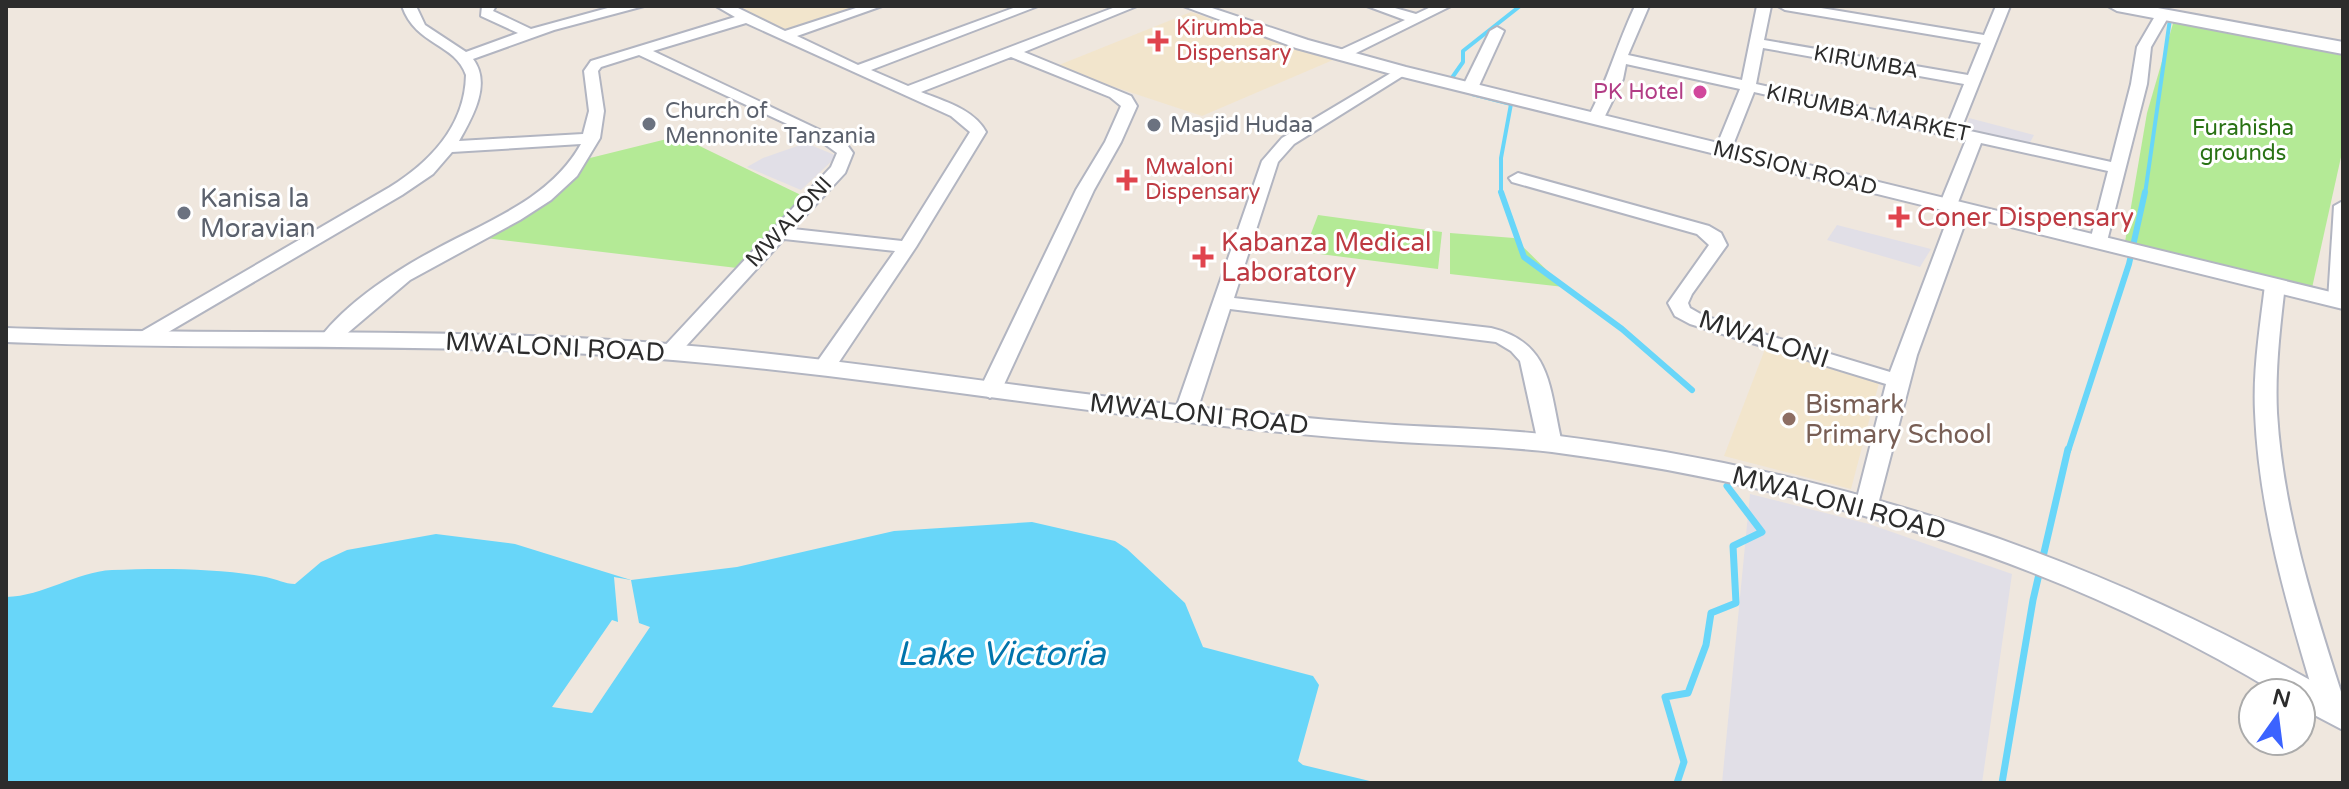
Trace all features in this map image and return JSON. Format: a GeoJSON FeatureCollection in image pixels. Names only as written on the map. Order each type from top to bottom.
{"type":"FeatureCollection","features":[{"type":"Feature","properties":{"kind":"main road"},"geometry":{"type":"LineString","coordinates":[[2123,7],[2343,48]]}},
{"type":"Feature","properties":{"kind":"street"},"geometry":{"type":"LineString","coordinates":[[146,337],[423,175],[447,147],[460,124],[475,78],[463,58],[416,26],[409,6]]}},
{"type":"Feature","properties":{"kind":"street"},"geometry":{"type":"LineString","coordinates":[[489,6],[486,13],[529,33]]}},
{"type":"Feature","properties":{"kind":"street"},"geometry":{"type":"LineString","coordinates":[[463,58],[584,11],[637,6]]}},
{"type":"Feature","properties":{"kind":"street"},"geometry":{"type":"LineString","coordinates":[[723,6],[857,70],[957,113],[975,126],[978,132],[907,247],[823,369]]}},
{"type":"Feature","properties":{"kind":"street"},"geometry":{"type":"LineString","coordinates":[[784,36],[875,6]]}},
{"type":"Feature","properties":{"kind":"street"},"geometry":{"type":"LineString","coordinates":[[857,70],[1031,6]]}},
{"type":"Feature","properties":{"kind":"street"},"geometry":{"type":"LineString","coordinates":[[907,92],[1130,6]]}},
{"type":"Feature","properties":{"kind":"street","name":"MISSION ROAD"},"geometry":{"type":"LineString","coordinates":[[1191,6],[1341,55],[1401,71],[2340,302]]}},
{"type":"Feature","properties":{"kind":"street"},"geometry":{"type":"LineString","coordinates":[[1374,6],[1417,19]]}},
{"type":"Feature","properties":{"kind":"street"},"geometry":{"type":"LineString","coordinates":[[1341,55],[1444,6]]}},
{"type":"Feature","properties":{"kind":"street"},"geometry":{"type":"LineString","coordinates":[[1596,118],[1616,79],[1620,58],[1642,6]]}},
{"type":"Feature","properties":{"kind":"street"},"geometry":{"type":"LineString","coordinates":[[1723,150],[1748,87],[1764,6]]}},
{"type":"Feature","properties":{"kind":"street","name":"KIRUMBA"},"geometry":{"type":"LineString","coordinates":[[1785,6],[1990,40]]}},
{"type":"Feature","properties":{"kind":"street"},"geometry":{"type":"LineString","coordinates":[[1952,132],[2003,6]]}},
{"type":"Feature","properties":{"kind":"street"},"geometry":{"type":"LineString","coordinates":[[2108,243],[2116,168],[2139,84],[2144,47],[2163,14]]}},
{"type":"Feature","properties":{"kind":"street"},"geometry":{"type":"LineString","coordinates":[[330,338],[407,272],[548,194],[577,168],[592,138],[599,108],[593,67],[747,18]]}},
{"type":"Feature","properties":{"kind":"street"},"geometry":{"type":"LineString","coordinates":[[1470,88],[1497,31]]}},
{"type":"Feature","properties":{"kind":"street","name":"KIRUMBA"},"geometry":{"type":"LineString","coordinates":[[1757,43],[1975,81]]}},
{"type":"Feature","properties":{"kind":"street","name":"MWALONI"},"geometry":{"type":"LineString","coordinates":[[639,50],[839,145],[845,153],[839,169],[670,352]]}},
{"type":"Feature","properties":{"kind":"street"},"geometry":{"type":"LineString","coordinates":[[990,391],[1085,190],[1113,142],[1129,106],[1126,99],[1011,52]]}},
{"type":"Feature","properties":{"kind":"street","name":"KIRUMBA MARKET"},"geometry":{"type":"LineString","coordinates":[[1620,58],[2116,168]]}},
{"type":"Feature","properties":{"kind":"street"},"geometry":{"type":"LineString","coordinates":[[1185,414],[1270,161],[1278,149],[1401,71]]}},
{"type":"Feature","properties":{"kind":"street"},"geometry":{"type":"LineString","coordinates":[[1867,506],[1880,435],[1955,208],[1975,137]]}},
{"type":"Feature","properties":{"kind":"street"},"geometry":{"type":"LineString","coordinates":[[447,147],[592,138]]}},
{"type":"Feature","properties":{"kind":"street","name":"MWALONI"},"geometry":{"type":"LineString","coordinates":[[1518,178],[1703,230],[1714,237],[1718,245],[1682,294],[1678,303],[1682,312],[1697,320],[1898,381]]}},
{"type":"Feature","properties":{"kind":"street"},"geometry":{"type":"LineString","coordinates":[[2340,302],[2343,206]]}},
{"type":"Feature","properties":{"kind":"street"},"geometry":{"type":"LineString","coordinates":[[778,233],[907,247]]}},
{"type":"Feature","properties":{"kind":"street"},"geometry":{"type":"LineString","coordinates":[[2275,285],[2268,346],[2266,412],[2275,497],[2296,592],[2337,712]]}},
{"type":"Feature","properties":{"kind":"street"},"geometry":{"type":"LineString","coordinates":[[1221,302],[1491,334],[1510,340],[1524,349],[1531,361],[1550,443]]}},
{"type":"Feature","properties":{"kind":"street","name":"MWALONI ROAD"},"geometry":{"type":"LineString","coordinates":[[6,335],[330,338],[670,352],[1185,414],[1312,427],[1550,443],[1685,463],[1867,506],[2016,555],[2072,577],[2200,636],[2337,712]]}},
{"type":"Feature","properties":{"kind":"shaded area"},"geometry":{"type":"Polygon","coordinates":[[[736,6],[862,6],[786,31],[736,6]]]}},
{"type":"Feature","properties":{"kind":"shaded area"},"geometry":{"type":"Polygon","coordinates":[[[1191,12],[1333,60],[1202,116],[1054,67],[1191,12]]]}},
{"type":"Feature","properties":{"kind":"shaded area"},"geometry":{"type":"Polygon","coordinates":[[[1969,118],[2034,135],[2026,150],[1965,133],[1969,118]]]}},
{"type":"Feature","properties":{"kind":"shaded area"},"geometry":{"type":"Polygon","coordinates":[[[806,143],[837,156],[801,190],[747,167],[763,158],[806,143]]]}},
{"type":"Feature","properties":{"kind":"shaded area"},"geometry":{"type":"Polygon","coordinates":[[[1837,225],[1931,249],[1920,267],[1827,240],[1837,225]]]}},
{"type":"Feature","properties":{"kind":"shaded area"},"geometry":{"type":"Polygon","coordinates":[[[1765,349],[1879,383],[1851,489],[1724,456],[1765,349]]]}},
{"type":"Feature","properties":{"kind":"shaded area"},"geometry":{"type":"Polygon","coordinates":[[[1750,494],[1869,524],[2012,574],[1982,783],[1722,783],[1750,494]]]}},
{"type":"Feature","properties":{"kind":"green space","name":"Furahisha grounds"},"geometry":{"type":"Polygon","coordinates":[[[2174,20],[2343,52],[2343,148],[2312,288],[2125,242],[2147,113],[2174,20]]]}},
{"type":"Feature","properties":{"kind":"green space"},"geometry":{"type":"Polygon","coordinates":[[[679,136],[805,197],[737,268],[477,237],[523,214],[566,186],[590,158],[679,136]]]}},
{"type":"Feature","properties":{"kind":"green space"},"geometry":{"type":"Polygon","coordinates":[[[1318,215],[1442,232],[1438,269],[1304,252],[1318,215]]]}},
{"type":"Feature","properties":{"kind":"green space"},"geometry":{"type":"Polygon","coordinates":[[[1450,233],[1514,238],[1564,287],[1450,274],[1450,233]]]}},
{"type":"Feature","properties":{"kind":"water","name":"Lake Victoria"},"geometry":{"type":"Polygon","coordinates":[[[1032,522],[1115,541],[1127,549],[1185,603],[1203,647],[1313,676],[1319,685],[1298,761],[1303,765],[1378,783],[6,783],[6,597],[33,593],[85,575],[112,570],[189,569],[247,574],[295,584],[321,562],[347,550],[436,534],[515,544],[631,580],[737,567],[894,531],[1032,522]]]}},
{"type":"Feature","properties":{"kind":"pier"},"geometry":{"type":"Polygon","coordinates":[[[614,577],[631,580],[639,623],[650,627],[592,713],[552,707],[612,620],[618,622],[614,577]]]}},
{"type":"Feature","properties":{"kind":"waterway"},"geometry":{"type":"LineString","coordinates":[[1449,82],[1463,62],[1463,51],[1520,6]]}},
{"type":"Feature","properties":{"kind":"waterway"},"geometry":{"type":"LineString","coordinates":[[2145,194],[2170,19]]}},
{"type":"Feature","properties":{"kind":"waterway"},"geometry":{"type":"LineString","coordinates":[[1472,94],[1511,104],[1501,158],[1501,192]]}},
{"type":"Feature","properties":{"kind":"waterway"},"geometry":{"type":"LineString","coordinates":[[1501,192],[1524,257],[1622,329],[1692,390]]}},
{"type":"Feature","properties":{"kind":"waterway"},"geometry":{"type":"LineString","coordinates":[[2068,451],[2129,264],[2145,192]]}},
{"type":"Feature","properties":{"kind":"waterway"},"geometry":{"type":"LineString","coordinates":[[2002,783],[2033,600],[2068,449]]}},
{"type":"Feature","properties":{"kind":"waterway"},"geometry":{"type":"LineString","coordinates":[[1677,783],[1684,762],[1665,697],[1688,693],[1706,645],[1711,613],[1736,603],[1733,546],[1762,532],[1727,486]]}},
{"type":"Feature","properties":{"kind":"place","name":"Kirumba Dispensary"},"geometry":{"type":"Point","coordinates":[1158,41]}},
{"type":"Feature","properties":{"kind":"place","name":"PK Hotel"},"geometry":{"type":"Point","coordinates":[1700,92]}},
{"type":"Feature","properties":{"kind":"place","name":"Church of Mennonite Tanzania"},"geometry":{"type":"Point","coordinates":[649,124]}},
{"type":"Feature","properties":{"kind":"place","name":"Masjid Hudaa"},"geometry":{"type":"Point","coordinates":[1154,125]}},
{"type":"Feature","properties":{"kind":"place","name":"Mwaloni Dispensary"},"geometry":{"type":"Point","coordinates":[1127,180]}},
{"type":"Feature","properties":{"kind":"place","name":"Kanisa la Moravian"},"geometry":{"type":"Point","coordinates":[184,213]}},
{"type":"Feature","properties":{"kind":"place","name":"Coner Dispensary"},"geometry":{"type":"Point","coordinates":[1899,217]}},
{"type":"Feature","properties":{"kind":"place","name":"Kabanza Medical Laboratory"},"geometry":{"type":"Point","coordinates":[1203,257]}},
{"type":"Feature","properties":{"kind":"place","name":"Bismark Primary School"},"geometry":{"type":"Point","coordinates":[1789,419]}}]}
